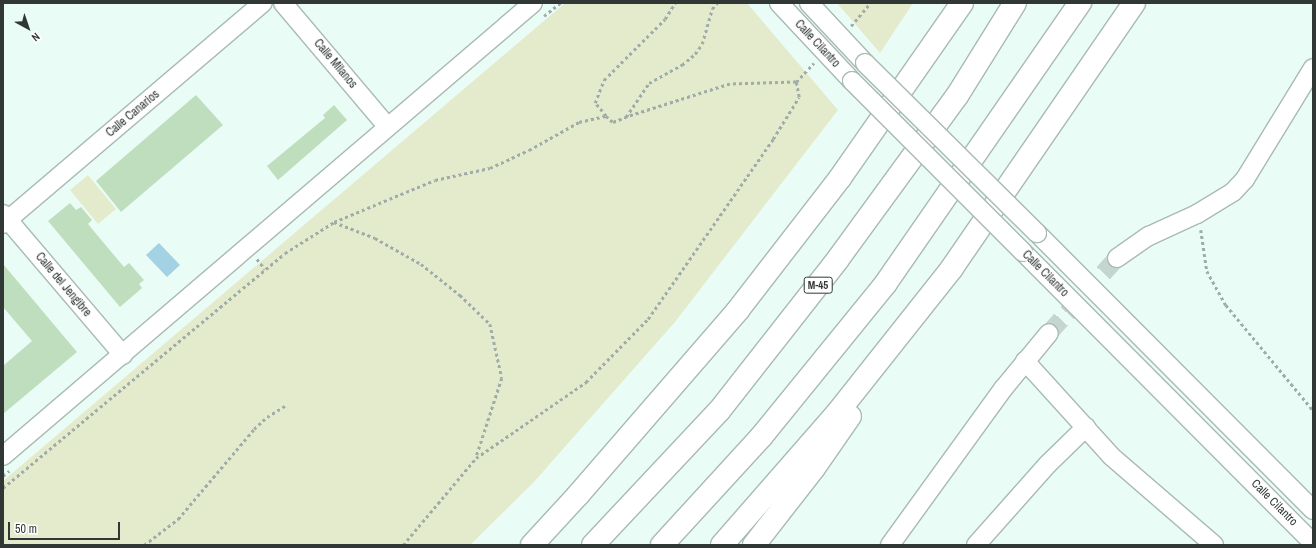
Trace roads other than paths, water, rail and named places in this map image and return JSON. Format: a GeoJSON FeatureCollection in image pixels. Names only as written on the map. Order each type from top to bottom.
{"type":"FeatureCollection","features":[{"type":"Feature","properties":{"kind":"highway"},"geometry":{"type":"LineString","coordinates":[[532,545],[578,495],[752,291],[840,178],[962,3]]}},
{"type":"Feature","properties":{"kind":"highway","name":"M-45"},"geometry":{"type":"LineString","coordinates":[[593,545],[719,411],[838,259],[957,96],[1014,3]]}},
{"type":"Feature","properties":{"kind":"highway"},"geometry":{"type":"LineString","coordinates":[[662,545],[761,437],[886,283],[1080,3]]}},
{"type":"Feature","properties":{"kind":"highway"},"geometry":{"type":"LineString","coordinates":[[722,545],[838,412],[956,262],[1134,3]]}},
{"type":"Feature","properties":{"kind":"highway"},"geometry":{"type":"LineString","coordinates":[[754,545],[814,468],[858,404],[901,332]]}},
{"type":"Feature","properties":{"kind":"highway"},"geometry":{"type":"LineString","coordinates":[[522,545],[578,495]]}},
{"type":"Feature","properties":{"kind":"street","name":"Calle Canarios"},"geometry":{"type":"LineString","coordinates":[[5,219],[263,3]]}},
{"type":"Feature","properties":{"kind":"street","name":"Calle Milanos"},"geometry":{"type":"LineString","coordinates":[[283,3],[387,126]]}},
{"type":"Feature","properties":{"kind":"street"},"geometry":{"type":"LineString","coordinates":[[3,456],[123,356],[387,126],[533,3]]}},
{"type":"Feature","properties":{"kind":"street","name":"Calle Cilantro"},"geometry":{"type":"LineString","coordinates":[[779,3],[852,82],[1313,543]]}},
{"type":"Feature","properties":{"kind":"street","name":"Calle Cilantro"},"geometry":{"type":"LineString","coordinates":[[809,3],[864,63],[1037,233],[1313,510]]}},
{"type":"Feature","properties":{"kind":"street"},"geometry":{"type":"LineString","coordinates":[[1117,258],[1149,236],[1196,214],[1233,192],[1246,179],[1313,68]]}},
{"type":"Feature","properties":{"kind":"street","name":"Calle del Jengibre"},"geometry":{"type":"LineString","coordinates":[[5,219],[123,356]]}},
{"type":"Feature","properties":{"kind":"street"},"geometry":{"type":"LineString","coordinates":[[890,545],[1025,361],[1049,333]]}},
{"type":"Feature","properties":{"kind":"street"},"geometry":{"type":"LineString","coordinates":[[1025,361],[1111,456],[1214,545]]}},
{"type":"Feature","properties":{"kind":"street"},"geometry":{"type":"LineString","coordinates":[[976,545],[1048,464],[1086,427]]}},
{"type":"Feature","properties":{"kind":"water"},"geometry":{"type":"Polygon","coordinates":[[[159,243],[180,265],[167,277],[146,255],[159,243]]]}},
{"type":"Feature","properties":{"kind":"tunnel"},"geometry":{"type":"LineString","coordinates":[[1049,333],[1117,258]]}}]}
